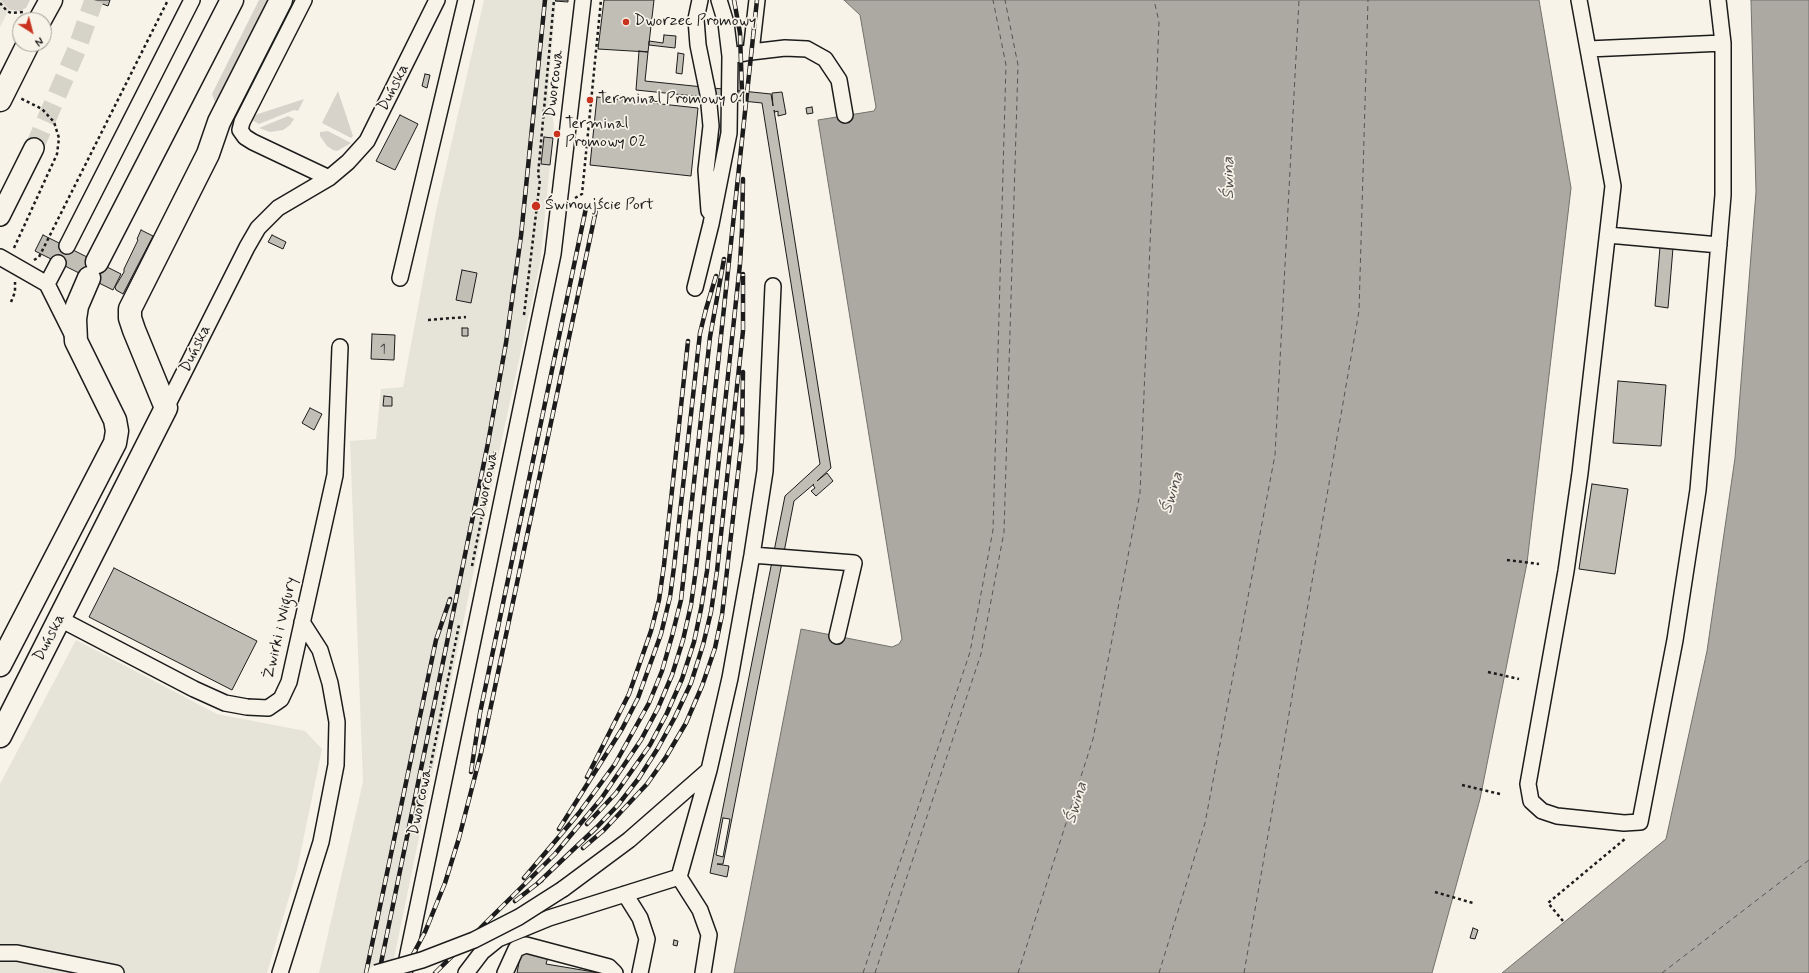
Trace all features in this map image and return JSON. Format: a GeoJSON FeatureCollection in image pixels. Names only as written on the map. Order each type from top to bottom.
{"type":"FeatureCollection","features":[{"type":"Feature","properties":{"kind":"highway"},"geometry":{"type":"LineString","coordinates":[[37,12],[51,0]]}},
{"type":"Feature","properties":{"kind":"highway"},"geometry":{"type":"LineString","coordinates":[[0,665],[115,443],[117,431],[115,420],[76,341],[75,319],[77,306],[93,270],[232,0]]}},
{"type":"Feature","properties":{"kind":"highway"},"geometry":{"type":"LineString","coordinates":[[166,408],[134,330],[130,318],[130,309],[208,154],[219,122],[281,0]]}},
{"type":"Feature","properties":{"kind":"highway"},"geometry":{"type":"LineString","coordinates":[[0,100],[24,52]]}},
{"type":"Feature","properties":{"kind":"highway","name":"Duńska"},"geometry":{"type":"LineString","coordinates":[[0,736],[166,408]]}},
{"type":"Feature","properties":{"kind":"main road"},"geometry":{"type":"LineString","coordinates":[[0,216],[34,148]]}},
{"type":"Feature","properties":{"kind":"street"},"geometry":{"type":"LineString","coordinates":[[67,246],[192,0]]}},
{"type":"Feature","properties":{"kind":"street"},"geometry":{"type":"LineString","coordinates":[[304,0],[242,122],[240,130],[244,137],[252,142],[330,178]]}},
{"type":"Feature","properties":{"kind":"street","name":"Duńska"},"geometry":{"type":"LineString","coordinates":[[166,408],[246,247],[258,228],[278,208],[330,178],[348,162],[367,140],[438,0]]}},
{"type":"Feature","properties":{"kind":"street"},"geometry":{"type":"LineString","coordinates":[[400,278],[466,0]]}},
{"type":"Feature","properties":{"kind":"street","name":"Dworcowa"},"geometry":{"type":"LineString","coordinates":[[404,973],[553,254],[583,0]]}},
{"type":"Feature","properties":{"kind":"street"},"geometry":{"type":"LineString","coordinates":[[700,0],[696,19],[698,45],[708,94],[711,126],[706,182],[710,224]]}},
{"type":"Feature","properties":{"kind":"street"},"geometry":{"type":"LineString","coordinates":[[695,288],[729,133],[730,56],[726,24],[719,0]]}},
{"type":"Feature","properties":{"kind":"street"},"geometry":{"type":"LineString","coordinates":[[751,52],[757,0]]}},
{"type":"Feature","properties":{"kind":"street"},"geometry":{"type":"LineString","coordinates":[[1579,0],[1613,186],[1580,473],[1568,556],[1528,784],[1531,801],[1542,811],[1557,816],[1607,822],[1640,822],[1674,640],[1698,490],[1723,195],[1723,43],[1718,0]]}},
{"type":"Feature","properties":{"kind":"street"},"geometry":{"type":"LineString","coordinates":[[1588,49],[1723,43]]}},
{"type":"Feature","properties":{"kind":"street"},"geometry":{"type":"LineString","coordinates":[[730,56],[784,48],[807,49],[825,59],[839,80],[845,115]]}},
{"type":"Feature","properties":{"kind":"street"},"geometry":{"type":"LineString","coordinates":[[1608,235],[1719,245]]}},
{"type":"Feature","properties":{"kind":"street"},"geometry":{"type":"LineString","coordinates":[[4,252],[48,284],[76,341]]}},
{"type":"Feature","properties":{"kind":"street"},"geometry":{"type":"LineString","coordinates":[[48,284],[58,263]]}},
{"type":"Feature","properties":{"kind":"street"},"geometry":{"type":"LineString","coordinates":[[703,973],[709,935],[700,910],[679,877],[709,770],[730,678],[752,555],[765,471],[773,286]]}},
{"type":"Feature","properties":{"kind":"street","name":"Żwirki i Wigury"},"geometry":{"type":"LineString","coordinates":[[60,619],[194,689],[225,703],[247,708],[268,708],[281,699],[289,682],[335,475],[340,347]]}},
{"type":"Feature","properties":{"kind":"street"},"geometry":{"type":"LineString","coordinates":[[752,555],[854,563],[837,636]]}},
{"type":"Feature","properties":{"kind":"street"},"geometry":{"type":"LineString","coordinates":[[280,973],[321,842],[336,765],[338,722],[330,683],[320,650],[302,622]]}},
{"type":"Feature","properties":{"kind":"street"},"geometry":{"type":"LineString","coordinates":[[376,973],[422,960],[474,940],[519,917],[563,889],[629,840],[709,770]]}},
{"type":"Feature","properties":{"kind":"street"},"geometry":{"type":"LineString","coordinates":[[466,973],[482,952],[498,940],[549,918],[679,877]]}},
{"type":"Feature","properties":{"kind":"street"},"geometry":{"type":"LineString","coordinates":[[625,894],[640,918],[647,939],[640,973]]}},
{"type":"Feature","properties":{"kind":"street"},"geometry":{"type":"LineString","coordinates":[[504,973],[516,949],[526,945],[609,967],[615,973]]}},
{"type":"Feature","properties":{"kind":"street"},"geometry":{"type":"LineString","coordinates":[[0,953],[17,953],[116,973]]}},
{"type":"Feature","properties":{"kind":"path"},"geometry":{"type":"LineString","coordinates":[[29,259],[34,260],[39,257],[168,0]]}},
{"type":"Feature","properties":{"kind":"path"},"geometry":{"type":"LineString","coordinates":[[524,316],[540,180],[538,175],[554,0]]}},
{"type":"Feature","properties":{"kind":"path"},"geometry":{"type":"LineString","coordinates":[[0,3],[7,11],[12,13]]}},
{"type":"Feature","properties":{"kind":"path"},"geometry":{"type":"LineString","coordinates":[[4,252],[18,253]]}},
{"type":"Feature","properties":{"kind":"path"},"geometry":{"type":"LineString","coordinates":[[11,302],[16,284],[13,278]]}},
{"type":"Feature","properties":{"kind":"path"},"geometry":{"type":"LineString","coordinates":[[428,320],[466,317]]}},
{"type":"Feature","properties":{"kind":"path"},"geometry":{"type":"LineString","coordinates":[[471,570],[497,446]]}},
{"type":"Feature","properties":{"kind":"path"},"geometry":{"type":"LineString","coordinates":[[1507,560],[1539,564]]}},
{"type":"Feature","properties":{"kind":"path"},"geometry":{"type":"LineString","coordinates":[[423,800],[460,623]]}},
{"type":"Feature","properties":{"kind":"path"},"geometry":{"type":"LineString","coordinates":[[1488,672],[1519,679]]}},
{"type":"Feature","properties":{"kind":"path"},"geometry":{"type":"LineString","coordinates":[[1462,785],[1500,794]]}},
{"type":"Feature","properties":{"kind":"path"},"geometry":{"type":"LineString","coordinates":[[1563,921],[1548,903],[1637,828],[1640,822]]}},
{"type":"Feature","properties":{"kind":"path"},"geometry":{"type":"LineString","coordinates":[[1435,892],[1473,903]]}},
{"type":"Feature","properties":{"kind":"shaded area"},"geometry":{"type":"Polygon","coordinates":[[[0,0],[14,0],[0,27],[0,0]]]}},
{"type":"Feature","properties":{"kind":"shaded area"},"geometry":{"type":"Polygon","coordinates":[[[1,0],[30,0],[26,8],[20,11],[10,10],[1,0]]]}},
{"type":"Feature","properties":{"kind":"shaded area"},"geometry":{"type":"Polygon","coordinates":[[[259,0],[269,0],[216,105],[212,94],[259,0]]]}},
{"type":"Feature","properties":{"kind":"shaded area"},"geometry":{"type":"Polygon","coordinates":[[[484,0],[556,0],[548,92],[554,125],[540,264],[484,521],[391,973],[319,973],[363,782],[350,441],[376,439],[381,389],[403,387],[436,211],[484,0]]]}},
{"type":"Feature","properties":{"kind":"shaded area"},"geometry":{"type":"Polygon","coordinates":[[[338,91],[353,136],[351,138],[322,123],[338,91]]]}},
{"type":"Feature","properties":{"kind":"shaded area"},"geometry":{"type":"Polygon","coordinates":[[[304,99],[298,111],[294,110],[259,124],[252,120],[255,115],[304,99]]]}},
{"type":"Feature","properties":{"kind":"shaded area"},"geometry":{"type":"Polygon","coordinates":[[[288,116],[294,119],[290,125],[283,130],[270,132],[259,128],[288,116]]]}},
{"type":"Feature","properties":{"kind":"shaded area"},"geometry":{"type":"Polygon","coordinates":[[[328,131],[351,143],[337,151],[333,150],[327,146],[320,136],[320,132],[328,131]]]}},
{"type":"Feature","properties":{"kind":"shaded area"},"geometry":{"type":"Polygon","coordinates":[[[76,640],[217,714],[305,731],[322,749],[297,870],[267,973],[0,973],[0,784],[76,640]]]}},
{"type":"Feature","properties":{"kind":"water","name":"Świna"},"geometry":{"type":"Polygon","coordinates":[[[844,0],[1539,0],[1571,188],[1527,563],[1480,799],[1432,973],[734,973],[801,629],[892,647],[899,644],[902,639],[818,120],[874,111],[876,107],[860,15],[844,0]]]}},
{"type":"Feature","properties":{"kind":"water"},"geometry":{"type":"Polygon","coordinates":[[[1751,0],[1809,0],[1809,973],[1502,973],[1666,839],[1707,651],[1735,458],[1756,192],[1751,0]]]}},
{"type":"Feature","properties":{"kind":"building"},"geometry":{"type":"Polygon","coordinates":[[[92,0],[110,0],[108,6],[92,0]]]}},
{"type":"Feature","properties":{"kind":"building"},"geometry":{"type":"Polygon","coordinates":[[[568,0],[568,2],[555,1],[568,0]]]}},
{"type":"Feature","properties":{"kind":"building","name":"Dworzec Promowy"},"geometry":{"type":"Polygon","coordinates":[[[604,0],[654,0],[648,52],[598,49],[604,0]]]}},
{"type":"Feature","properties":{"kind":"building"},"geometry":{"type":"Polygon","coordinates":[[[664,35],[676,36],[675,48],[649,45],[649,41],[663,43],[664,35]]]}},
{"type":"Feature","properties":{"kind":"building"},"geometry":{"type":"Polygon","coordinates":[[[639,51],[648,52],[645,81],[771,94],[773,106],[772,93],[782,92],[786,114],[778,116],[778,111],[775,112],[774,110],[831,468],[817,481],[827,473],[833,481],[816,496],[811,491],[815,488],[813,485],[814,484],[794,501],[723,864],[717,864],[729,866],[727,877],[710,873],[785,496],[820,464],[762,103],[636,90],[639,51]]]}},
{"type":"Feature","properties":{"kind":"building"},"geometry":{"type":"Polygon","coordinates":[[[678,53],[684,54],[682,74],[676,73],[678,53]]]}},
{"type":"Feature","properties":{"kind":"building"},"geometry":{"type":"Polygon","coordinates":[[[425,74],[430,75],[427,88],[422,86],[425,74]]]}},
{"type":"Feature","properties":{"kind":"building"},"geometry":{"type":"Polygon","coordinates":[[[597,97],[698,108],[691,176],[590,165],[597,97]]]}},
{"type":"Feature","properties":{"kind":"building"},"geometry":{"type":"Polygon","coordinates":[[[812,107],[813,113],[807,114],[806,108],[812,107]]]}},
{"type":"Feature","properties":{"kind":"building"},"geometry":{"type":"Polygon","coordinates":[[[400,115],[418,124],[395,170],[376,161],[400,115]]]}},
{"type":"Feature","properties":{"kind":"building"},"geometry":{"type":"Polygon","coordinates":[[[544,137],[553,138],[550,165],[541,164],[544,137]]]}},
{"type":"Feature","properties":{"kind":"building"},"geometry":{"type":"Polygon","coordinates":[[[141,230],[153,236],[123,294],[116,290],[115,287],[124,272],[141,230]]]}},
{"type":"Feature","properties":{"kind":"building"},"geometry":{"type":"Polygon","coordinates":[[[43,235],[121,274],[113,290],[35,251],[43,235]]]}},
{"type":"Feature","properties":{"kind":"building"},"geometry":{"type":"Polygon","coordinates":[[[272,235],[286,242],[283,249],[268,242],[272,235]]]}},
{"type":"Feature","properties":{"kind":"building"},"geometry":{"type":"Polygon","coordinates":[[[1660,247],[1673,248],[1668,308],[1655,306],[1660,247]]]}},
{"type":"Feature","properties":{"kind":"building"},"geometry":{"type":"Polygon","coordinates":[[[462,270],[477,273],[471,303],[456,300],[462,270]]]}},
{"type":"Feature","properties":{"kind":"building"},"geometry":{"type":"Polygon","coordinates":[[[462,328],[468,328],[468,336],[462,336],[462,328]]]}},
{"type":"Feature","properties":{"kind":"building"},"geometry":{"type":"Polygon","coordinates":[[[372,334],[395,335],[394,360],[371,359],[372,334]]]}},
{"type":"Feature","properties":{"kind":"building"},"geometry":{"type":"Polygon","coordinates":[[[1618,381],[1666,385],[1661,446],[1613,443],[1618,381]]]}},
{"type":"Feature","properties":{"kind":"building"},"geometry":{"type":"Polygon","coordinates":[[[384,396],[392,397],[392,406],[383,406],[384,396]]]}},
{"type":"Feature","properties":{"kind":"building"},"geometry":{"type":"Polygon","coordinates":[[[310,408],[322,414],[314,430],[302,423],[310,408]]]}},
{"type":"Feature","properties":{"kind":"building"},"geometry":{"type":"Polygon","coordinates":[[[1592,484],[1628,489],[1615,574],[1579,569],[1592,484]]]}},
{"type":"Feature","properties":{"kind":"building"},"geometry":{"type":"Polygon","coordinates":[[[114,568],[257,641],[232,690],[89,617],[114,568]]]}},
{"type":"Feature","properties":{"kind":"building"},"geometry":{"type":"Polygon","coordinates":[[[723,818],[730,819],[723,857],[716,855],[723,818]]]}},
{"type":"Feature","properties":{"kind":"building"},"geometry":{"type":"Polygon","coordinates":[[[1473,928],[1478,930],[1475,939],[1470,938],[1473,928]]]}},
{"type":"Feature","properties":{"kind":"building"},"geometry":{"type":"Polygon","coordinates":[[[674,940],[678,941],[677,946],[673,945],[674,940]]]}},
{"type":"Feature","properties":{"kind":"building"},"geometry":{"type":"Polygon","coordinates":[[[521,952],[548,957],[546,964],[600,973],[517,973],[521,952]]]}},
{"type":"Feature","properties":{"kind":"ferry route"},"geometry":{"type":"LineString","coordinates":[[863,973],[970,652],[993,530],[1006,65],[993,0]]}},
{"type":"Feature","properties":{"kind":"ferry route"},"geometry":{"type":"LineString","coordinates":[[875,973],[981,654],[1004,532],[1018,65],[1005,0]]}},
{"type":"Feature","properties":{"kind":"ferry route"},"geometry":{"type":"LineString","coordinates":[[1018,973],[1093,739],[1140,493],[1159,22],[1154,0]]}},
{"type":"Feature","properties":{"kind":"ferry route"},"geometry":{"type":"LineString","coordinates":[[1159,973],[1205,823],[1275,455],[1299,0]]}},
{"type":"Feature","properties":{"kind":"ferry route"},"geometry":{"type":"LineString","coordinates":[[1244,973],[1359,311],[1368,0]]}},
{"type":"Feature","properties":{"kind":"ferry route"},"geometry":{"type":"LineString","coordinates":[[1662,973],[1809,860]]}},
{"type":"Feature","properties":{"kind":"tunnel"},"geometry":{"type":"LineString","coordinates":[[34,148],[77,49],[94,0]]}},
{"type":"Feature","properties":{"kind":"railway"},"geometry":{"type":"LineString","coordinates":[[379,973],[488,443],[506,343],[521,236],[545,0]]}},
{"type":"Feature","properties":{"kind":"railway"},"geometry":{"type":"LineString","coordinates":[[734,0],[740,33],[742,93]]}},
{"type":"Feature","properties":{"kind":"railway"},"geometry":{"type":"LineString","coordinates":[[435,973],[555,854],[601,799],[641,740],[658,708],[672,675],[683,640],[691,605],[696,569],[757,0]]}},
{"type":"Feature","properties":{"kind":"railway"},"geometry":{"type":"LineString","coordinates":[[587,824],[616,793],[650,745],[667,713],[682,679],[694,642],[707,571],[740,264],[743,179]]}},
{"type":"Feature","properties":{"kind":"railway"},"geometry":{"type":"LineString","coordinates":[[471,772],[480,713],[586,208]]}},
{"type":"Feature","properties":{"kind":"railway"},"geometry":{"type":"LineString","coordinates":[[403,973],[425,932],[445,883],[459,838],[481,753],[596,210]]}},
{"type":"Feature","properties":{"kind":"railway"},"geometry":{"type":"LineString","coordinates":[[524,878],[579,813],[615,764],[649,703],[662,671],[681,600],[710,337],[724,259]]}},
{"type":"Feature","properties":{"kind":"railway"},"geometry":{"type":"LineString","coordinates":[[538,883],[597,827],[618,805],[639,778],[675,717],[691,683],[703,645],[711,612],[717,571],[743,331],[743,274]]}},
{"type":"Feature","properties":{"kind":"railway"},"geometry":{"type":"LineString","coordinates":[[559,829],[622,729],[638,698],[661,634],[670,597],[674,567],[700,333],[716,276]]}},
{"type":"Feature","properties":{"kind":"railway"},"geometry":{"type":"LineString","coordinates":[[587,777],[629,694],[651,631],[659,600],[688,341]]}},
{"type":"Feature","properties":{"kind":"railway"},"geometry":{"type":"LineString","coordinates":[[583,848],[604,830],[647,784],[666,757],[686,723],[702,686],[715,648],[722,615],[742,438],[743,372]]}},
{"type":"Feature","properties":{"kind":"railway"},"geometry":{"type":"LineString","coordinates":[[366,973],[436,640],[450,599]]}},
{"type":"Feature","properties":{"kind":"railway"},"geometry":{"type":"LineString","coordinates":[[515,901],[542,880]]}},
{"type":"Feature","properties":{"kind":"place","name":"Dworzec Promowy"},"geometry":{"type":"Point","coordinates":[626,22]}},
{"type":"Feature","properties":{"kind":"place","name":"Terminal Promowy 01"},"geometry":{"type":"Point","coordinates":[590,100]}},
{"type":"Feature","properties":{"kind":"place","name":"Terminal Promowy 02"},"geometry":{"type":"Point","coordinates":[557,134]}},
{"type":"Feature","properties":{"kind":"place","name":"Świnoujście Port"},"geometry":{"type":"Point","coordinates":[536,206]}}]}
